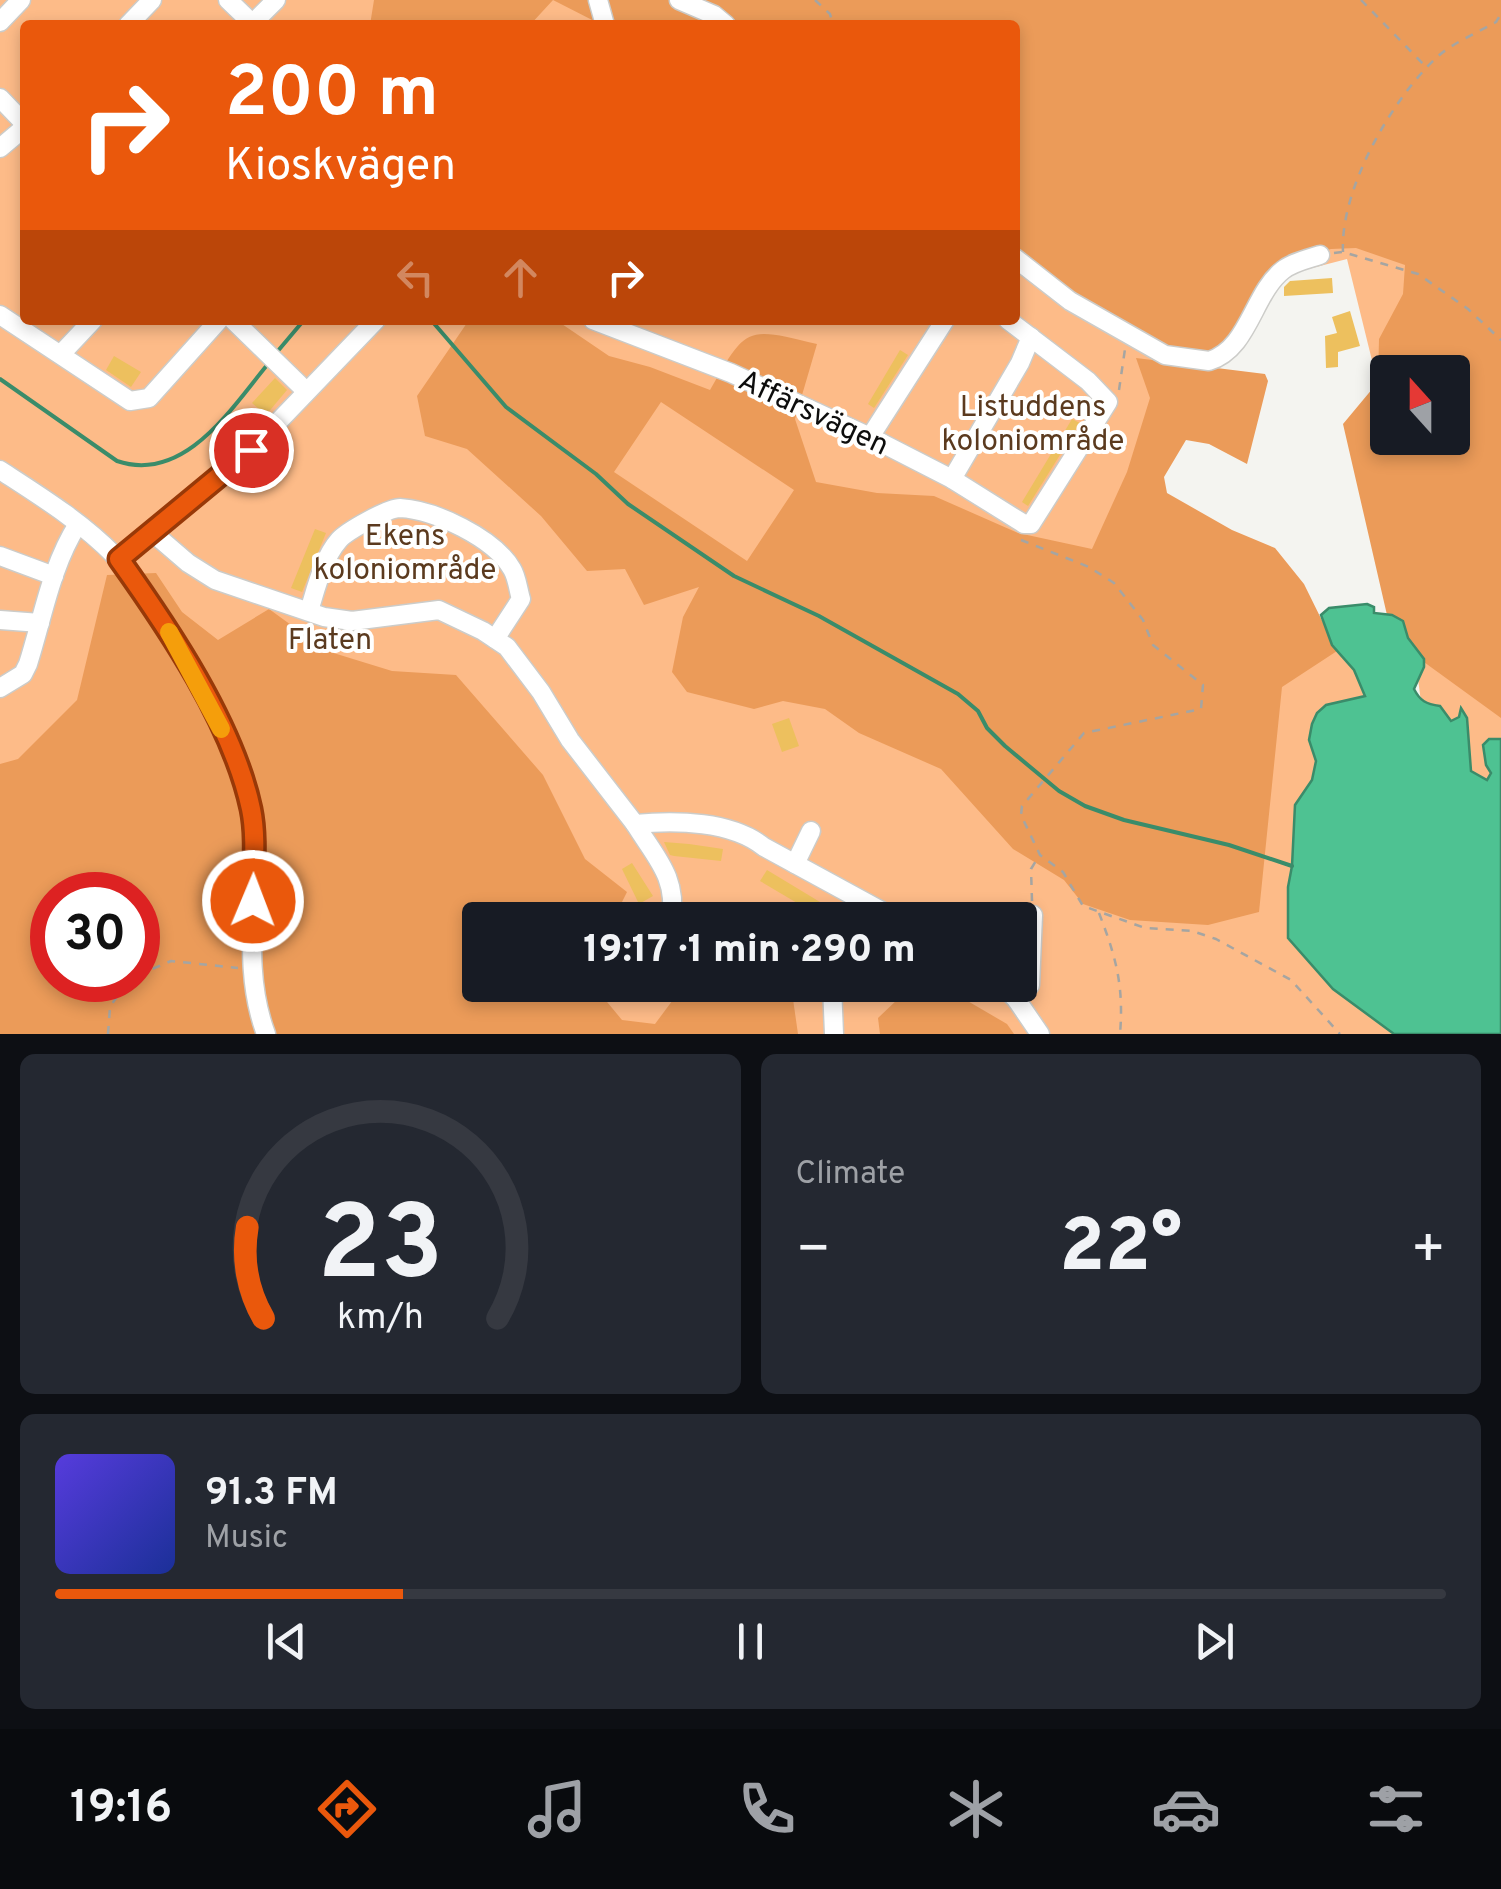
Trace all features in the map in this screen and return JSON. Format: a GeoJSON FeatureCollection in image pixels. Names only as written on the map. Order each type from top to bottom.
{"type":"FeatureCollection","features":[{"type":"Feature","properties":{"kind":"street"},"geometry":{"type":"LineString","coordinates":[[0,22],[20,0]]}},
{"type":"Feature","properties":{"kind":"street"},"geometry":{"type":"LineString","coordinates":[[133,20],[152,0]]}},
{"type":"Feature","properties":{"kind":"street"},"geometry":{"type":"LineString","coordinates":[[228,0],[249,20]]}},
{"type":"Feature","properties":{"kind":"street"},"geometry":{"type":"LineString","coordinates":[[257,20],[276,0]]}},
{"type":"Feature","properties":{"kind":"street"},"geometry":{"type":"LineString","coordinates":[[679,0],[719,20]]}},
{"type":"Feature","properties":{"kind":"street"},"geometry":{"type":"LineString","coordinates":[[0,98],[20,120]]}},
{"type":"Feature","properties":{"kind":"street"},"geometry":{"type":"LineString","coordinates":[[0,148],[20,130]]}},
{"type":"Feature","properties":{"kind":"street"},"geometry":{"type":"LineString","coordinates":[[1020,262],[1070,301],[1166,355],[1216,359],[1244,330],[1268,287],[1283,270],[1320,256]]}},
{"type":"Feature","properties":{"kind":"street"},"geometry":{"type":"LineString","coordinates":[[0,315],[130,401],[138,402],[149,398],[215,325]]}},
{"type":"Feature","properties":{"kind":"street"},"geometry":{"type":"LineString","coordinates":[[62,353],[88,325]]}},
{"type":"Feature","properties":{"kind":"street"},"geometry":{"type":"LineString","coordinates":[[238,325],[306,391]]}},
{"type":"Feature","properties":{"kind":"street"},"geometry":{"type":"LineString","coordinates":[[119,559],[251,450],[371,325]]}},
{"type":"Feature","properties":{"kind":"street","name":"Affärsvägen"},"geometry":{"type":"LineString","coordinates":[[606,325],[731,373],[870,438],[952,479],[1024,524]]}},
{"type":"Feature","properties":{"kind":"street"},"geometry":{"type":"LineString","coordinates":[[870,438],[942,325]]}},
{"type":"Feature","properties":{"kind":"street"},"geometry":{"type":"LineString","coordinates":[[1016,325],[1088,381],[1108,402],[1053,494],[1032,524],[1024,524]]}},
{"type":"Feature","properties":{"kind":"street"},"geometry":{"type":"LineString","coordinates":[[952,479],[1032,336]]}},
{"type":"Feature","properties":{"kind":"street"},"geometry":{"type":"LineString","coordinates":[[0,470],[78,524],[119,559],[196,679],[242,777],[252,813],[251,969],[253,992],[266,1034]]}},
{"type":"Feature","properties":{"kind":"street"},"geometry":{"type":"LineString","coordinates":[[310,611],[320,576],[339,540],[383,512],[398,508],[469,530],[498,552],[513,571],[521,598],[495,639]]}},
{"type":"Feature","properties":{"kind":"street"},"geometry":{"type":"LineString","coordinates":[[0,688],[23,674],[54,576],[78,524]]}},
{"type":"Feature","properties":{"kind":"street"},"geometry":{"type":"LineString","coordinates":[[152,532],[215,580],[324,617],[352,621],[440,610],[507,647],[570,740],[635,824],[669,880],[674,902]]}},
{"type":"Feature","properties":{"kind":"street"},"geometry":{"type":"LineString","coordinates":[[0,556],[54,576]]}},
{"type":"Feature","properties":{"kind":"street"},"geometry":{"type":"LineString","coordinates":[[0,620],[40,623]]}},
{"type":"Feature","properties":{"kind":"street"},"geometry":{"type":"LineString","coordinates":[[635,824],[661,822],[748,834],[851,902]]}},
{"type":"Feature","properties":{"kind":"street"},"geometry":{"type":"LineString","coordinates":[[795,864],[810,830]]}},
{"type":"Feature","properties":{"kind":"street"},"geometry":{"type":"LineString","coordinates":[[833,1002],[834,1034]]}},
{"type":"Feature","properties":{"kind":"street"},"geometry":{"type":"LineString","coordinates":[[1018,1002],[1040,1034]]}},
{"type":"Feature","properties":{"kind":"path"},"geometry":{"type":"LineString","coordinates":[[815,0],[832,20]]}},
{"type":"Feature","properties":{"kind":"path"},"geometry":{"type":"LineString","coordinates":[[1361,0],[1427,68]]}},
{"type":"Feature","properties":{"kind":"path"},"geometry":{"type":"LineString","coordinates":[[1343,252],[1348,208],[1382,128],[1438,56],[1496,22],[1501,14]]}},
{"type":"Feature","properties":{"kind":"path"},"geometry":{"type":"LineString","coordinates":[[1320,256],[1343,252],[1418,274],[1468,309],[1501,340]]}},
{"type":"Feature","properties":{"kind":"path"},"geometry":{"type":"LineString","coordinates":[[1108,402],[1118,394],[1128,334]]}},
{"type":"Feature","properties":{"kind":"path"},"geometry":{"type":"LineString","coordinates":[[1024,524],[1021,542],[1089,567],[1114,583],[1143,620],[1154,645],[1204,685],[1200,709],[1084,733],[1022,806],[1020,815],[1040,855],[1062,872],[1083,906],[1144,928],[1192,931],[1216,939],[1291,980],[1340,1034]]}},
{"type":"Feature","properties":{"kind":"path"},"geometry":{"type":"LineString","coordinates":[[1032,902],[1031,870],[1040,855]]}},
{"type":"Feature","properties":{"kind":"path"},"geometry":{"type":"LineString","coordinates":[[1098,912],[1117,959],[1123,1004],[1120,1034]]}},
{"type":"Feature","properties":{"kind":"path"},"geometry":{"type":"LineString","coordinates":[[160,965],[170,961],[251,969]]}},
{"type":"Feature","properties":{"kind":"path"},"geometry":{"type":"LineString","coordinates":[[108,1034],[113,1002]]}},
{"type":"Feature","properties":{"kind":"green space","name":"Flaten"},"geometry":{"type":"Polygon","coordinates":[[[0,0],[1501,0],[1501,1034],[0,1034],[0,0]],[[1347,259],[1285,275],[1193,367],[1126,476],[1268,552],[1389,713],[1421,702],[1389,455],[1470,455],[1470,355],[1371,355],[1347,259]]]}},
{"type":"Feature","properties":{"kind":"shaded area"},"geometry":{"type":"Polygon","coordinates":[[[374,0],[553,0],[535,20],[371,20],[374,0]]]}},
{"type":"Feature","properties":{"kind":"shaded area"},"geometry":{"type":"Polygon","coordinates":[[[553,0],[1501,0],[1501,718],[1417,657],[1387,615],[1343,424],[1370,392],[1370,455],[1470,455],[1470,355],[1379,355],[1379,339],[1403,294],[1405,265],[1356,248],[1331,249],[1296,258],[1239,331],[1213,357],[1173,352],[1085,304],[1020,254],[1020,20],[592,20],[553,0]]]}},
{"type":"Feature","properties":{"kind":"shaded area"},"geometry":{"type":"Polygon","coordinates":[[[466,325],[563,325],[609,356],[710,390],[732,354],[750,337],[761,334],[793,338],[817,344],[795,419],[816,482],[877,493],[934,496],[1018,533],[1092,549],[1127,472],[1150,398],[1136,358],[1265,374],[1268,381],[1247,464],[1209,444],[1186,440],[1164,477],[1167,493],[1232,530],[1275,548],[1304,584],[1337,651],[1282,687],[1259,912],[1208,925],[1130,920],[1083,904],[1064,880],[1013,849],[941,769],[859,733],[825,709],[783,701],[754,709],[687,692],[672,672],[683,617],[699,587],[644,605],[625,569],[587,571],[541,516],[467,449],[425,436],[417,396],[466,325]],[[661,402],[614,472],[747,561],[794,490],[661,402]]]}},
{"type":"Feature","properties":{"kind":"shaded area"},"geometry":{"type":"Polygon","coordinates":[[[156,573],[182,612],[218,640],[269,609],[327,651],[392,671],[456,675],[543,775],[585,859],[627,892],[622,902],[462,902],[462,1002],[607,1002],[622,1020],[655,1024],[671,1002],[793,1002],[798,1034],[0,1034],[0,764],[18,759],[77,700],[107,575],[156,573]]]}},
{"type":"Feature","properties":{"kind":"shaded area"},"geometry":{"type":"Polygon","coordinates":[[[1367,604],[1374,607],[1374,613],[1403,621],[1408,638],[1424,659],[1414,689],[1419,696],[1440,706],[1451,721],[1459,717],[1461,708],[1467,718],[1471,771],[1487,780],[1491,773],[1483,745],[1489,739],[1501,739],[1501,1034],[1394,1034],[1333,989],[1288,938],[1295,805],[1312,780],[1316,761],[1309,740],[1312,724],[1326,705],[1365,696],[1354,670],[1332,645],[1321,615],[1329,608],[1367,604]]]}},
{"type":"Feature","properties":{"kind":"shaded area"},"geometry":{"type":"Polygon","coordinates":[[[895,1002],[969,1002],[1007,1024],[1014,1034],[880,1034],[878,1018],[895,1002]]]}},
{"type":"Feature","properties":{"kind":"building"},"geometry":{"type":"Polygon","coordinates":[[[1332,278],[1333,293],[1284,296],[1284,287],[1290,281],[1332,278]]]}},
{"type":"Feature","properties":{"kind":"building"},"geometry":{"type":"Polygon","coordinates":[[[1350,311],[1360,346],[1338,352],[1338,367],[1326,368],[1325,336],[1337,333],[1332,317],[1350,311]]]}},
{"type":"Feature","properties":{"kind":"building"},"geometry":{"type":"Polygon","coordinates":[[[900,350],[908,355],[874,408],[868,404],[900,350]]]}},
{"type":"Feature","properties":{"kind":"building"},"geometry":{"type":"Polygon","coordinates":[[[114,356],[141,372],[131,387],[106,370],[114,356]]]}},
{"type":"Feature","properties":{"kind":"building"},"geometry":{"type":"Polygon","coordinates":[[[275,378],[287,390],[266,415],[252,403],[275,378]]]}},
{"type":"Feature","properties":{"kind":"building"},"geometry":{"type":"Polygon","coordinates":[[[1072,419],[1080,423],[1028,506],[1022,502],[1072,419]]]}},
{"type":"Feature","properties":{"kind":"building"},"geometry":{"type":"Polygon","coordinates":[[[315,529],[326,533],[302,592],[291,588],[315,529]]]}},
{"type":"Feature","properties":{"kind":"building"},"geometry":{"type":"Polygon","coordinates":[[[789,718],[799,746],[782,752],[772,724],[789,718]]]}},
{"type":"Feature","properties":{"kind":"building"},"geometry":{"type":"Polygon","coordinates":[[[664,842],[723,849],[721,861],[670,855],[664,842]]]}},
{"type":"Feature","properties":{"kind":"building"},"geometry":{"type":"Polygon","coordinates":[[[632,863],[653,896],[638,902],[622,869],[632,863]]]}},
{"type":"Feature","properties":{"kind":"building"},"geometry":{"type":"Polygon","coordinates":[[[767,870],[820,902],[795,902],[760,881],[767,870]]]}},
{"type":"Feature","properties":{"kind":"waterway"},"geometry":{"type":"LineString","coordinates":[[277,352],[300,325]]}},
{"type":"Feature","properties":{"kind":"waterway"},"geometry":{"type":"LineString","coordinates":[[435,325],[506,407],[596,474],[628,504],[734,576],[819,616],[958,694],[978,711],[987,728],[1005,746],[1059,791],[1085,806],[1124,820],[1229,845],[1292,866]]}},
{"type":"Feature","properties":{"kind":"waterway"},"geometry":{"type":"LineString","coordinates":[[0,379],[117,461],[142,465],[164,462],[205,437],[268,364]]}},
{"type":"Feature","properties":{"kind":"slow traffic"},"geometry":{"type":"LineString","coordinates":[[169,632],[221,729]]}},
{"type":"Feature","properties":{"kind":"route"},"geometry":{"type":"LineString","coordinates":[[251,450],[119,559],[196,679],[242,777],[252,813],[253,901]]}},
{"type":"Feature","properties":{"kind":"park label","name":"Listuddens koloniområde"},"geometry":{"type":"Point","coordinates":[1033,423]}},
{"type":"Feature","properties":{"kind":"park label","name":"Ekens koloniområde"},"geometry":{"type":"Point","coordinates":[405,552]}}]}
